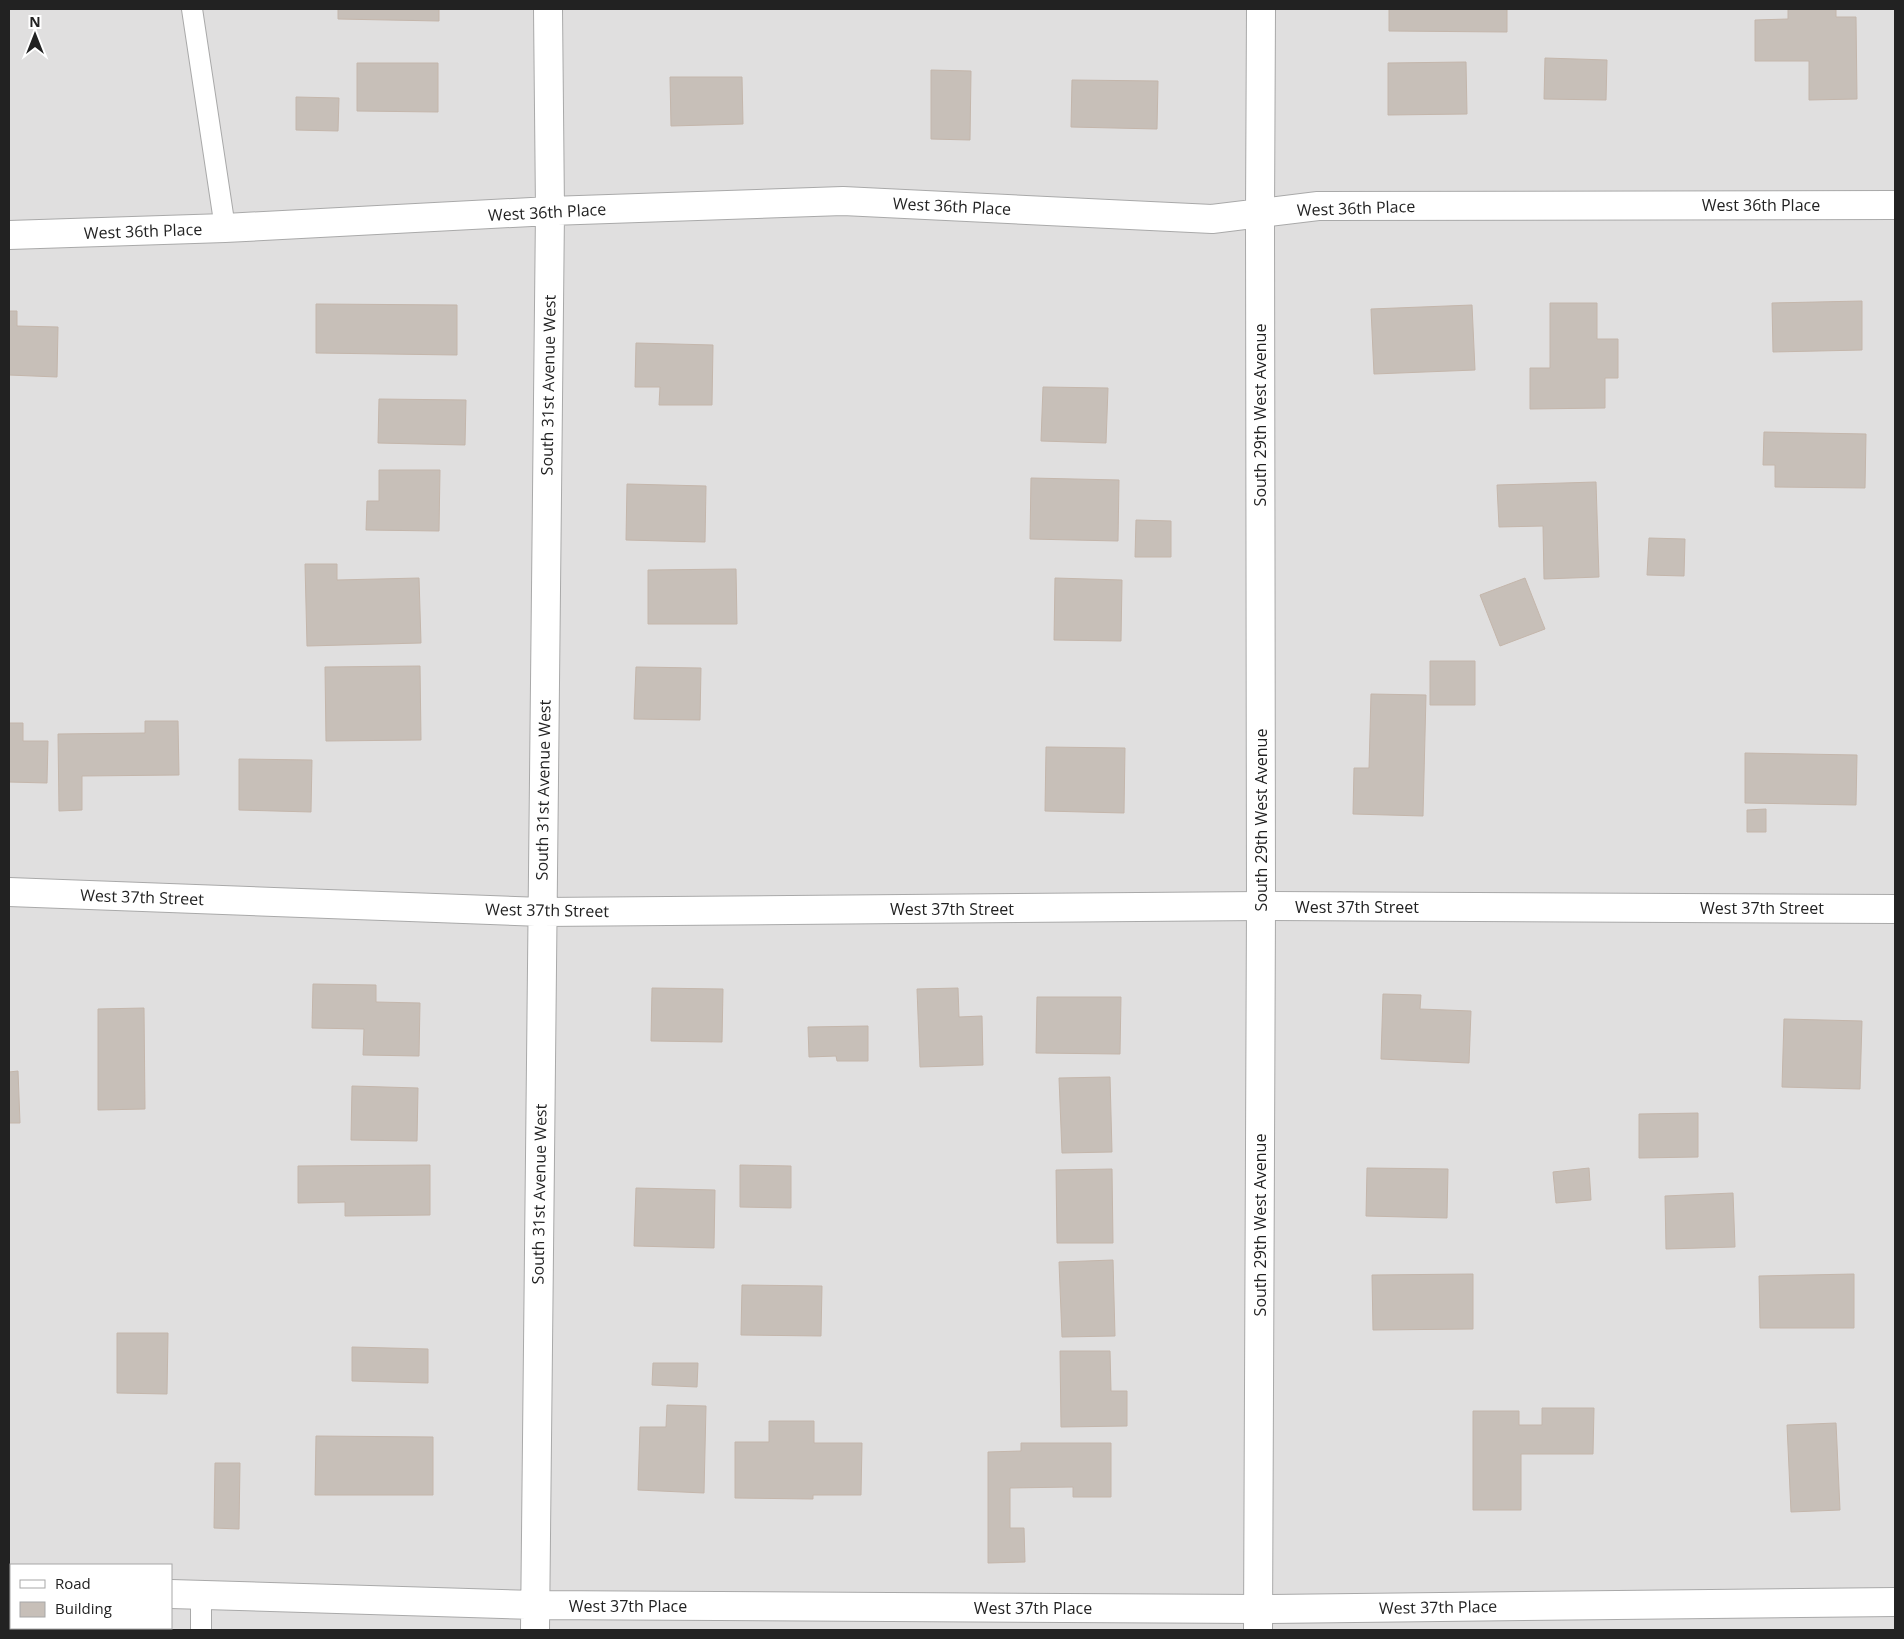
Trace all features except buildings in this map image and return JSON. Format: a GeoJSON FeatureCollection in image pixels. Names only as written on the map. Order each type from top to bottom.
{"type":"FeatureCollection","features":[{"type":"Feature","properties":{"kind":"street","name":"South 31st Avenue West"},"geometry":{"type":"LineString","coordinates":[[535,1618],[550,211],[548,9]]}},
{"type":"Feature","properties":{"kind":"street","name":"South 29th West Avenue"},"geometry":{"type":"LineString","coordinates":[[1258,1620],[1261,906],[1261,9]]}},
{"type":"Feature","properties":{"kind":"street","name":"West 36th Place"},"geometry":{"type":"LineString","coordinates":[[9,235],[225,228],[550,211],[844,201],[1212,219],[1318,206],[1895,205]]}},
{"type":"Feature","properties":{"kind":"street","name":"West 37th Street"},"geometry":{"type":"LineString","coordinates":[[9,892],[542,912],[1261,906],[1895,909]]}},
{"type":"Feature","properties":{"kind":"street","name":"West 37th Place"},"geometry":{"type":"LineString","coordinates":[[172,1594],[535,1618],[1258,1620],[1895,1602]]}},
{"type":"Feature","properties":{"kind":"lane"},"geometry":{"type":"LineString","coordinates":[[192,9],[225,228]]}},
{"type":"Feature","properties":{"kind":"lane"},"geometry":{"type":"LineString","coordinates":[[201,1630],[202,1595]]}},
{"type":"Feature","properties":{"kind":"shaded area"},"geometry":{"type":"Polygon","coordinates":[[[9,9],[1895,9],[1895,1630],[9,1630],[9,9]]]}}]}
